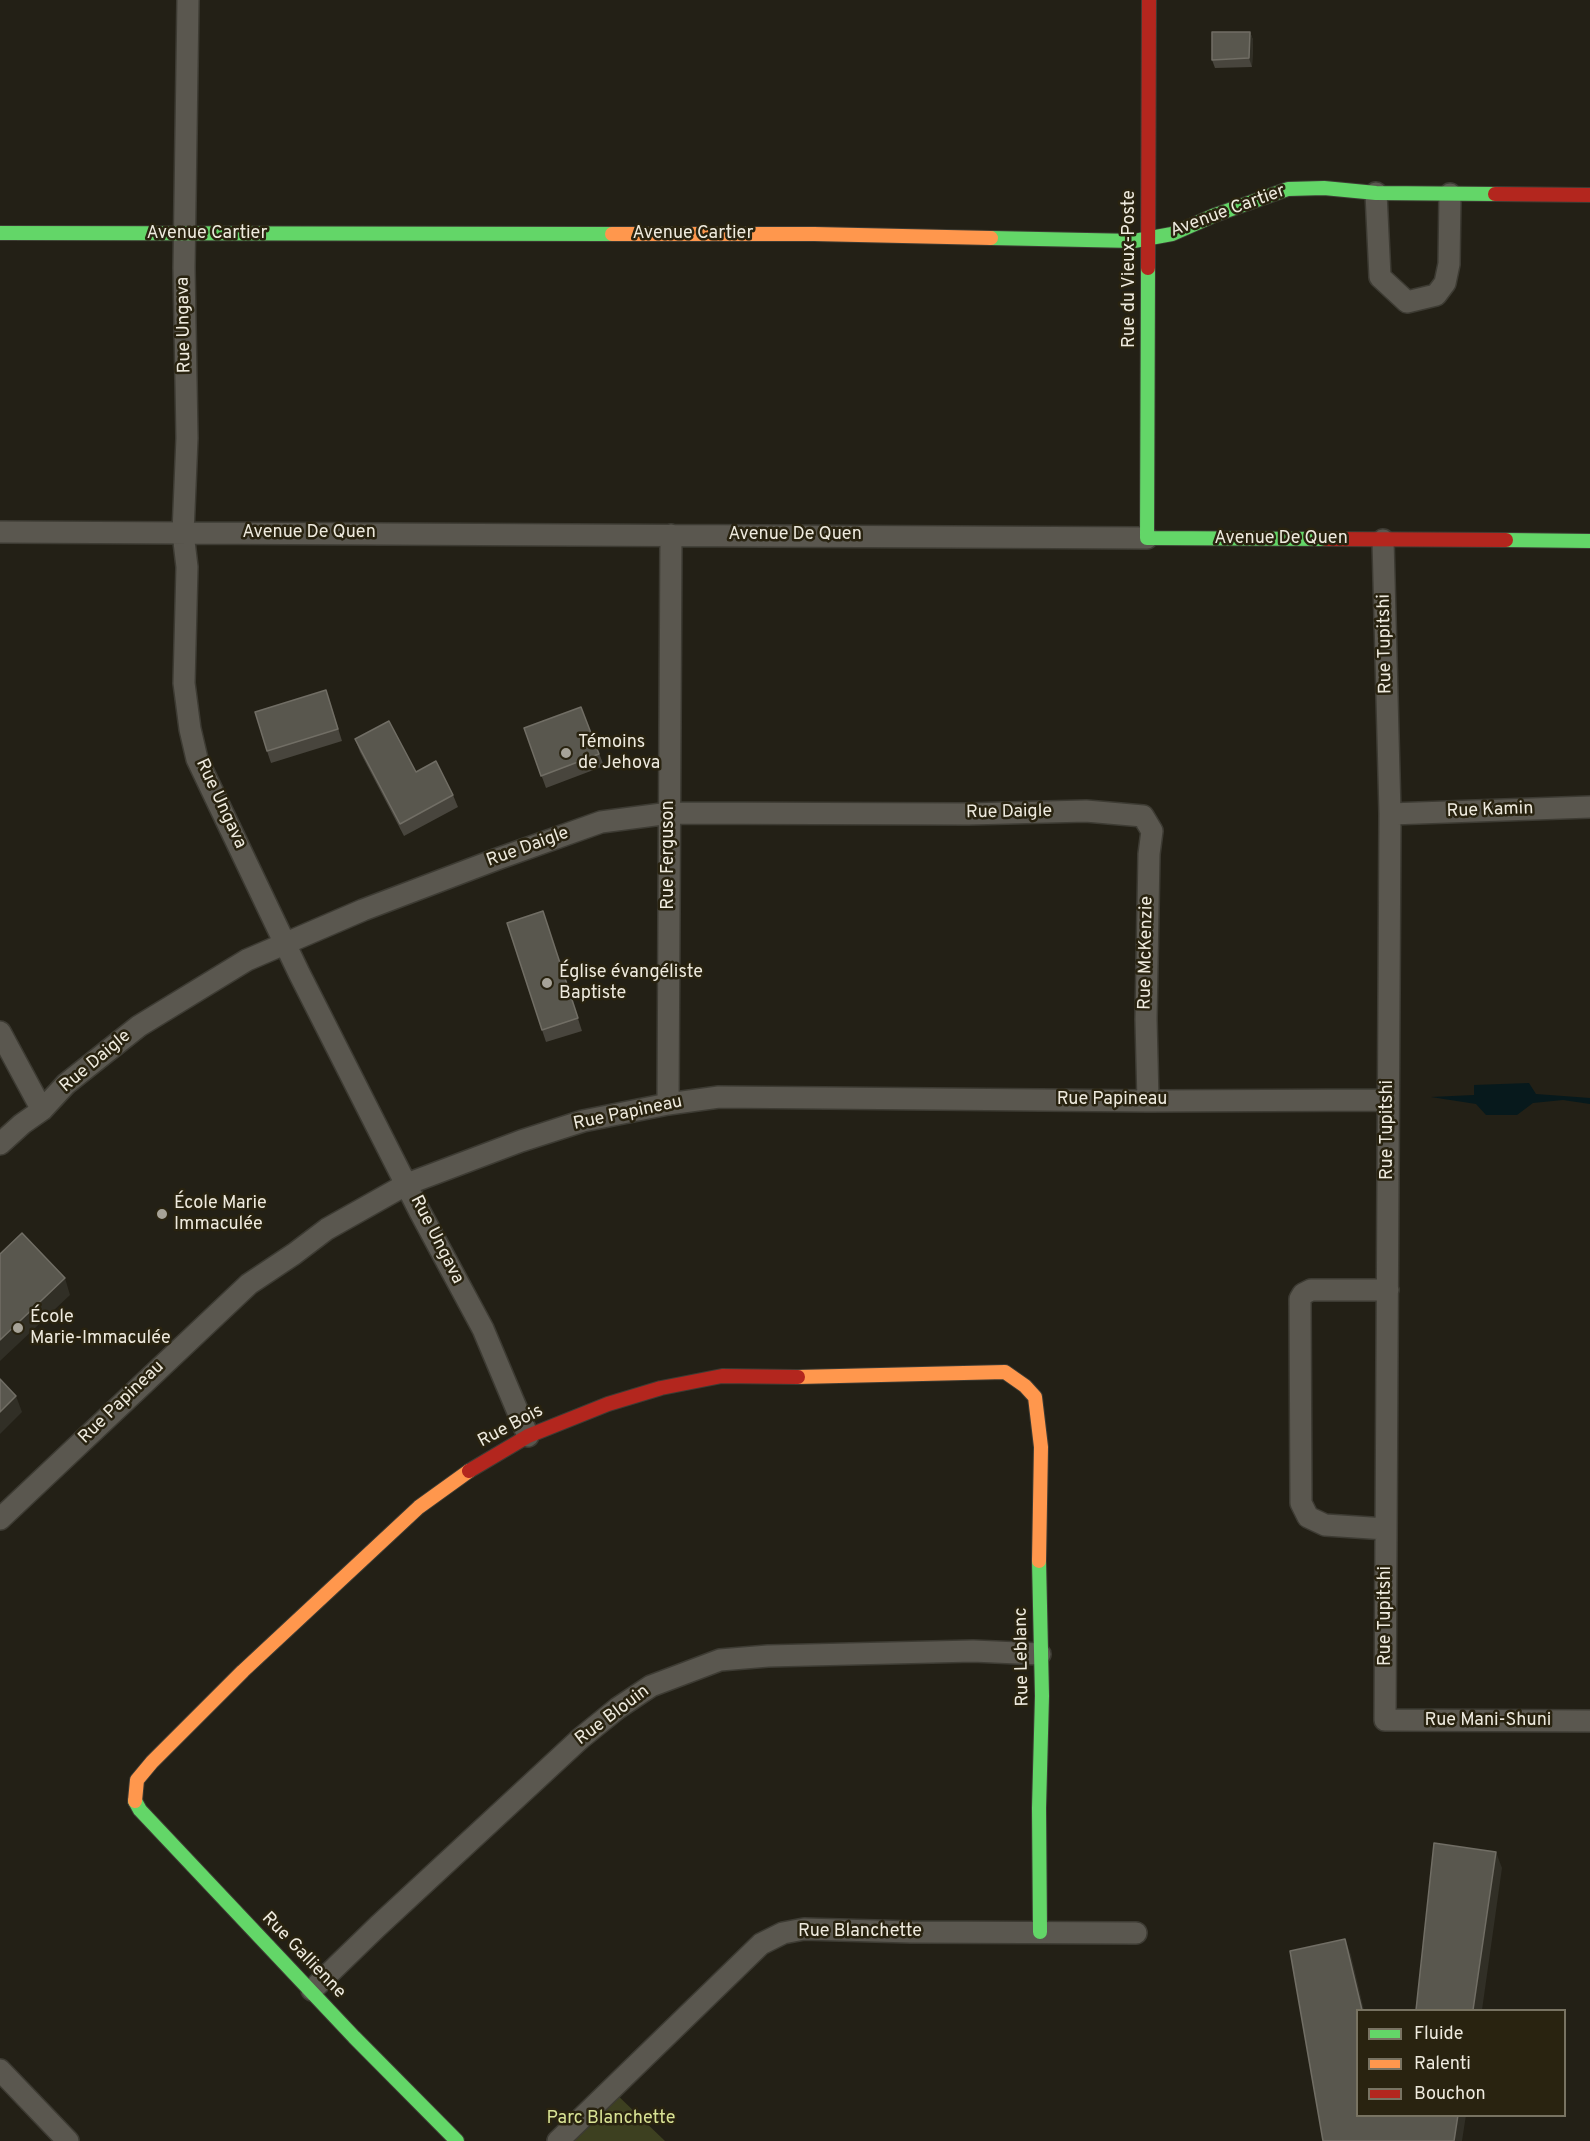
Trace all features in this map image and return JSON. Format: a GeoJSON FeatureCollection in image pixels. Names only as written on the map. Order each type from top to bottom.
{"type":"FeatureCollection","features":[{"type":"Feature","properties":{"kind":"street","name":"Rue Ungava"},"geometry":{"type":"LineString","coordinates":[[188,0],[184,268],[187,438],[183,532],[187,567],[184,683],[190,729],[197,759],[286,945],[483,1329],[528,1436]]}},
{"type":"Feature","properties":{"kind":"street","name":"Rue du Vieux-Poste"},"geometry":{"type":"LineString","coordinates":[[1147,538],[1149,0]]}},
{"type":"Feature","properties":{"kind":"street","name":"Avenue Cartier"},"geometry":{"type":"LineString","coordinates":[[0,233],[814,234],[1028,240],[1148,239],[1172,234],[1215,215],[1288,189],[1324,188],[1376,193],[1590,195]]}},
{"type":"Feature","properties":{"kind":"street"},"geometry":{"type":"LineString","coordinates":[[1376,193],[1380,277],[1407,302],[1437,295],[1445,282],[1449,264],[1450,194]]}},
{"type":"Feature","properties":{"kind":"street","name":"Avenue De Quen"},"geometry":{"type":"LineString","coordinates":[[0,532],[1590,541]]}},
{"type":"Feature","properties":{"kind":"street","name":"Rue Ferguson"},"geometry":{"type":"LineString","coordinates":[[668,1104],[671,535]]}},
{"type":"Feature","properties":{"kind":"street","name":"Rue Tupitshi"},"geometry":{"type":"LineString","coordinates":[[1383,540],[1390,814],[1385,1720]]}},
{"type":"Feature","properties":{"kind":"street","name":"Rue Kamin"},"geometry":{"type":"LineString","coordinates":[[1390,814],[1590,807]]}},
{"type":"Feature","properties":{"kind":"street","name":"Rue Daigle"},"geometry":{"type":"LineString","coordinates":[[0,1144],[42,1110],[66,1084],[139,1026],[247,960],[363,910],[601,822],[670,813],[968,814],[1086,811],[1135,815]]}},
{"type":"Feature","properties":{"kind":"street","name":"Rue McKenzie"},"geometry":{"type":"LineString","coordinates":[[1135,815],[1143,816],[1152,831],[1149,854],[1146,1007],[1148,1101]]}},
{"type":"Feature","properties":{"kind":"street"},"geometry":{"type":"LineString","coordinates":[[0,1032],[42,1110]]}},
{"type":"Feature","properties":{"kind":"street","name":"Rue Papineau"},"geometry":{"type":"LineString","coordinates":[[0,1519],[249,1284],[327,1229],[407,1184],[521,1141],[583,1121],[668,1104],[719,1097],[1148,1101],[1388,1100]]}},
{"type":"Feature","properties":{"kind":"street"},"geometry":{"type":"LineString","coordinates":[[1386,1529],[1325,1525],[1308,1517],[1301,1503],[1300,1299],[1303,1294],[1311,1290],[1388,1290]]}},
{"type":"Feature","properties":{"kind":"street","name":"Rue Bois"},"geometry":{"type":"LineString","coordinates":[[135,1790],[137,1780],[152,1762],[243,1671],[419,1507],[465,1473],[528,1436],[608,1404],[661,1388],[722,1376],[796,1377],[1005,1372],[1025,1386]]}},
{"type":"Feature","properties":{"kind":"street","name":"Rue Leblanc"},"geometry":{"type":"LineString","coordinates":[[1025,1386],[1035,1397],[1041,1447],[1040,1932]]}},
{"type":"Feature","properties":{"kind":"street","name":"Rue Blouin"},"geometry":{"type":"LineString","coordinates":[[312,1990],[581,1738],[618,1708],[651,1686],[720,1660],[973,1651],[1040,1654]]}},
{"type":"Feature","properties":{"kind":"street","name":"Rue Mani-Shuni"},"geometry":{"type":"LineString","coordinates":[[1385,1720],[1590,1721]]}},
{"type":"Feature","properties":{"kind":"street","name":"Rue Gallienne"},"geometry":{"type":"LineString","coordinates":[[135,1790],[134,1799],[140,1810],[192,1867],[457,2141]]}},
{"type":"Feature","properties":{"kind":"street","name":"Rue Blanchette"},"geometry":{"type":"LineString","coordinates":[[558,2141],[761,1944],[783,1933],[804,1929],[1136,1933]]}},
{"type":"Feature","properties":{"kind":"street"},"geometry":{"type":"LineString","coordinates":[[0,2070],[68,2141]]}},
{"type":"Feature","properties":{"kind":"green space","name":"Parc Blanchette"},"geometry":{"type":"Polygon","coordinates":[[[611,2089],[665,2141],[555,2141],[611,2089]]]}},
{"type":"Feature","properties":{"kind":"shaded area"},"geometry":{"type":"Polygon","coordinates":[[[1529,1083],[1536,1094],[1590,1098],[1590,1104],[1563,1100],[1533,1103],[1517,1115],[1486,1115],[1476,1104],[1431,1097],[1474,1095],[1474,1085],[1529,1083]]]}},
{"type":"Feature","properties":{"kind":"building"},"geometry":{"type":"Polygon","coordinates":[[[1212,32],[1250,32],[1249,58],[1212,60],[1212,32]]]}},
{"type":"Feature","properties":{"kind":"building"},"geometry":{"type":"Polygon","coordinates":[[[326,690],[338,729],[267,751],[255,712],[326,690]]]}},
{"type":"Feature","properties":{"kind":"building","name":"Témoins de Jehova"},"geometry":{"type":"Polygon","coordinates":[[[581,707],[599,754],[541,776],[524,728],[581,707]]]}},
{"type":"Feature","properties":{"kind":"building"},"geometry":{"type":"Polygon","coordinates":[[[389,721],[416,772],[436,761],[453,795],[400,824],[355,739],[389,721]]]}},
{"type":"Feature","properties":{"kind":"building","name":"Église évangéliste Baptiste"},"geometry":{"type":"Polygon","coordinates":[[[543,911],[578,1018],[542,1030],[507,923],[543,911]]]}},
{"type":"Feature","properties":{"kind":"building","name":"École Marie-Immaculée"},"geometry":{"type":"Polygon","coordinates":[[[22,1233],[65,1278],[0,1340],[0,1254],[22,1233]]]}},
{"type":"Feature","properties":{"kind":"building"},"geometry":{"type":"Polygon","coordinates":[[[0,1379],[16,1396],[0,1412],[0,1379]]]}},
{"type":"Feature","properties":{"kind":"building"},"geometry":{"type":"Polygon","coordinates":[[[1434,1843],[1496,1852],[1473,2009],[1416,2009],[1434,1843]]]}},
{"type":"Feature","properties":{"kind":"building"},"geometry":{"type":"Polygon","coordinates":[[[1345,1939],[1362,2009],[1356,2009],[1356,2117],[1458,2117],[1454,2141],[1323,2141],[1290,1951],[1345,1939]]]}},
{"type":"Feature","properties":{"kind":"traffic: fast"},"geometry":{"type":"LineString","coordinates":[[991,238],[1134,241],[1172,234],[1215,215],[1288,189],[1324,188],[1376,193],[1495,194]]}},
{"type":"Feature","properties":{"kind":"traffic: fast"},"geometry":{"type":"LineString","coordinates":[[0,233],[612,234]]}},
{"type":"Feature","properties":{"kind":"traffic: fast"},"geometry":{"type":"LineString","coordinates":[[1148,268],[1147,538],[1326,539]]}},
{"type":"Feature","properties":{"kind":"traffic: fast"},"geometry":{"type":"LineString","coordinates":[[1506,540],[1590,541]]}},
{"type":"Feature","properties":{"kind":"traffic: fast"},"geometry":{"type":"LineString","coordinates":[[1039,1561],[1042,1696],[1039,1808],[1040,1932]]}},
{"type":"Feature","properties":{"kind":"traffic: fast"},"geometry":{"type":"LineString","coordinates":[[135,1801],[140,1810],[354,2037],[457,2141]]}},
{"type":"Feature","properties":{"kind":"traffic: slow"},"geometry":{"type":"LineString","coordinates":[[612,234],[814,234],[991,238]]}},
{"type":"Feature","properties":{"kind":"traffic: slow"},"geometry":{"type":"LineString","coordinates":[[798,1377],[1005,1372],[1025,1386],[1035,1397],[1041,1447],[1039,1561]]}},
{"type":"Feature","properties":{"kind":"traffic: slow"},"geometry":{"type":"LineString","coordinates":[[135,1801],[137,1780],[243,1671],[419,1507],[469,1471]]}},
{"type":"Feature","properties":{"kind":"traffic: jam"},"geometry":{"type":"LineString","coordinates":[[1148,268],[1149,0]]}},
{"type":"Feature","properties":{"kind":"traffic: jam"},"geometry":{"type":"LineString","coordinates":[[1495,194],[1590,195]]}},
{"type":"Feature","properties":{"kind":"traffic: jam"},"geometry":{"type":"LineString","coordinates":[[1326,539],[1506,540]]}},
{"type":"Feature","properties":{"kind":"traffic: jam"},"geometry":{"type":"LineString","coordinates":[[469,1471],[528,1436],[608,1404],[661,1388],[722,1376],[798,1377]]}},
{"type":"Feature","properties":{"kind":"place","name":"Témoins de Jehova"},"geometry":{"type":"Point","coordinates":[566,753]}},
{"type":"Feature","properties":{"kind":"place","name":"Église évangéliste Baptiste"},"geometry":{"type":"Point","coordinates":[547,983]}},
{"type":"Feature","properties":{"kind":"place","name":"École Marie Immaculée"},"geometry":{"type":"Point","coordinates":[162,1214]}},
{"type":"Feature","properties":{"kind":"place","name":"École Marie-Immaculée"},"geometry":{"type":"Point","coordinates":[18,1328]}}]}
